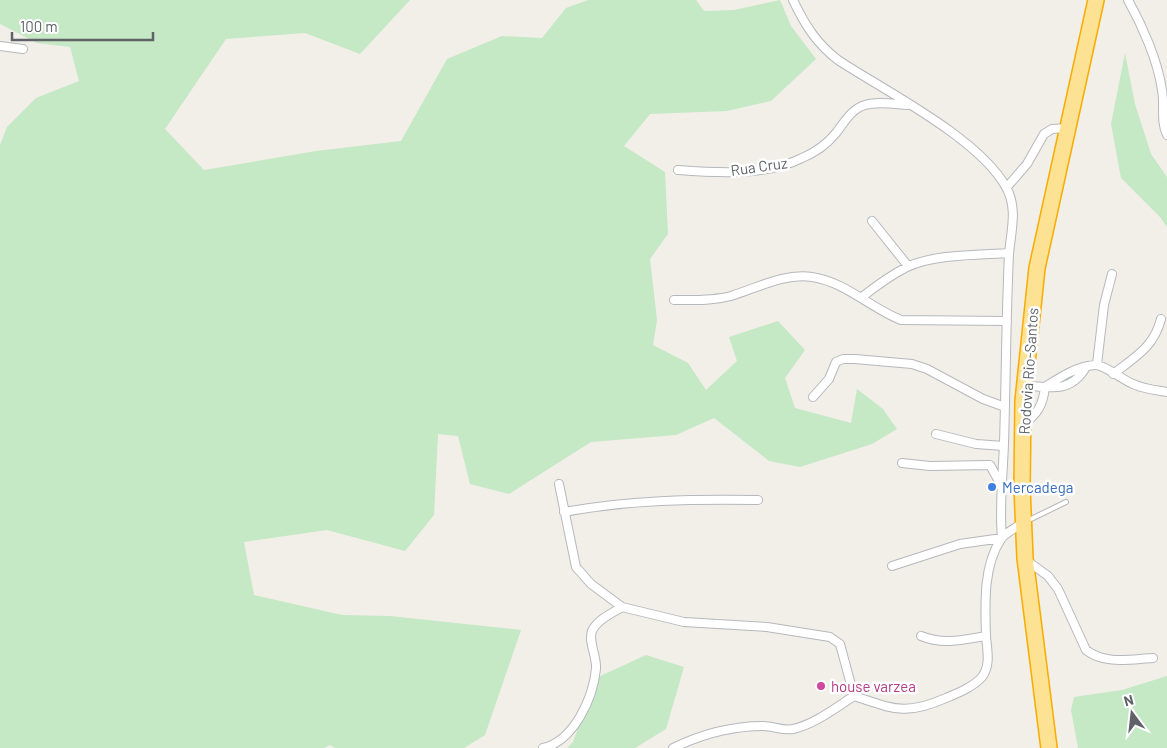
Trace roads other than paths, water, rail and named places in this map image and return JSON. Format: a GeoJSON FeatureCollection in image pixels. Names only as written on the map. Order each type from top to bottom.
{"type":"FeatureCollection","features":[{"type":"Feature","properties":{"kind":"highway","name":"Rodovia Rio-Santos"},"geometry":{"type":"LineString","coordinates":[[1049,748],[1022,523],[1024,385],[1037,268],[1047,213],[1069,128],[1096,0]]}},
{"type":"Feature","properties":{"kind":"street"},"geometry":{"type":"LineString","coordinates":[[793,0],[809,32],[821,46],[838,60],[957,136],[1007,187],[1013,211],[1009,253],[1004,455],[1000,504],[1002,538],[987,573],[987,667],[976,682],[961,691],[909,710],[896,710],[854,696]]}},
{"type":"Feature","properties":{"kind":"street"},"geometry":{"type":"LineString","coordinates":[[1128,0],[1138,18],[1161,81],[1162,118],[1167,135]]}},
{"type":"Feature","properties":{"kind":"street"},"geometry":{"type":"LineString","coordinates":[[0,46],[23,49]]}},
{"type":"Feature","properties":{"kind":"street","name":"Rua Cruz"},"geometry":{"type":"LineString","coordinates":[[678,170],[708,172],[756,170],[784,166],[818,149],[835,135],[847,118],[864,105],[874,103],[909,105]]}},
{"type":"Feature","properties":{"kind":"street"},"geometry":{"type":"LineString","coordinates":[[1007,187],[1027,164],[1044,134],[1052,129],[1069,128]]}},
{"type":"Feature","properties":{"kind":"street"},"geometry":{"type":"LineString","coordinates":[[872,221],[908,266]]}},
{"type":"Feature","properties":{"kind":"street"},"geometry":{"type":"LineString","coordinates":[[862,297],[878,284],[908,266],[940,260],[1009,253]]}},
{"type":"Feature","properties":{"kind":"street"},"geometry":{"type":"LineString","coordinates":[[1096,364],[1104,305],[1112,274]]}},
{"type":"Feature","properties":{"kind":"street"},"geometry":{"type":"LineString","coordinates":[[674,300],[711,299],[729,296],[772,281],[792,277],[812,277],[862,297],[891,316],[901,320],[1007,321]]}},
{"type":"Feature","properties":{"kind":"street"},"geometry":{"type":"LineString","coordinates":[[1113,374],[1148,345],[1157,334],[1160,319]]}},
{"type":"Feature","properties":{"kind":"street"},"geometry":{"type":"LineString","coordinates":[[813,397],[829,380],[836,362],[843,359],[881,360],[927,368],[983,400],[1005,407]]}},
{"type":"Feature","properties":{"kind":"street"},"geometry":{"type":"LineString","coordinates":[[1024,385],[1045,387],[1096,364],[1142,387],[1167,392]]}},
{"type":"Feature","properties":{"kind":"street"},"geometry":{"type":"LineString","coordinates":[[1022,425],[1039,411],[1044,398],[1045,387]]}},
{"type":"Feature","properties":{"kind":"street"},"geometry":{"type":"LineString","coordinates":[[936,434],[976,444],[1004,446]]}},
{"type":"Feature","properties":{"kind":"street"},"geometry":{"type":"LineString","coordinates":[[902,463],[930,466],[990,465],[1004,455]]}},
{"type":"Feature","properties":{"kind":"street"},"geometry":{"type":"LineString","coordinates":[[990,465],[1001,485]]}},
{"type":"Feature","properties":{"kind":"street"},"geometry":{"type":"LineString","coordinates":[[560,484],[576,567],[591,584],[622,607],[684,622],[767,627],[830,637],[840,644],[854,696]]}},
{"type":"Feature","properties":{"kind":"street"},"geometry":{"type":"LineString","coordinates":[[564,512],[593,507],[690,499],[758,500]]}},
{"type":"Feature","properties":{"kind":"street"},"geometry":{"type":"LineString","coordinates":[[892,566],[960,544],[1002,538],[1022,523]]}},
{"type":"Feature","properties":{"kind":"street"},"geometry":{"type":"LineString","coordinates":[[1025,558],[1048,576],[1058,589],[1086,650],[1094,656],[1106,659],[1153,658]]}},
{"type":"Feature","properties":{"kind":"street"},"geometry":{"type":"LineString","coordinates":[[544,748],[564,739],[581,711],[592,686],[596,668],[590,637],[592,630],[595,625],[622,607]]}},
{"type":"Feature","properties":{"kind":"street"},"geometry":{"type":"LineString","coordinates":[[921,636],[934,641],[945,642],[986,636]]}},
{"type":"Feature","properties":{"kind":"street"},"geometry":{"type":"LineString","coordinates":[[673,748],[712,734],[735,729],[764,726],[781,730],[796,728],[823,716],[854,696]]}},
{"type":"Feature","properties":{"kind":"lane"},"geometry":{"type":"LineString","coordinates":[[1022,523],[1066,502]]}},
{"type":"Feature","properties":{"kind":"place","name":"Mercadega"},"geometry":{"type":"Point","coordinates":[992,487]}},
{"type":"Feature","properties":{"kind":"place","name":"house varzea"},"geometry":{"type":"Point","coordinates":[821,686]}}]}
